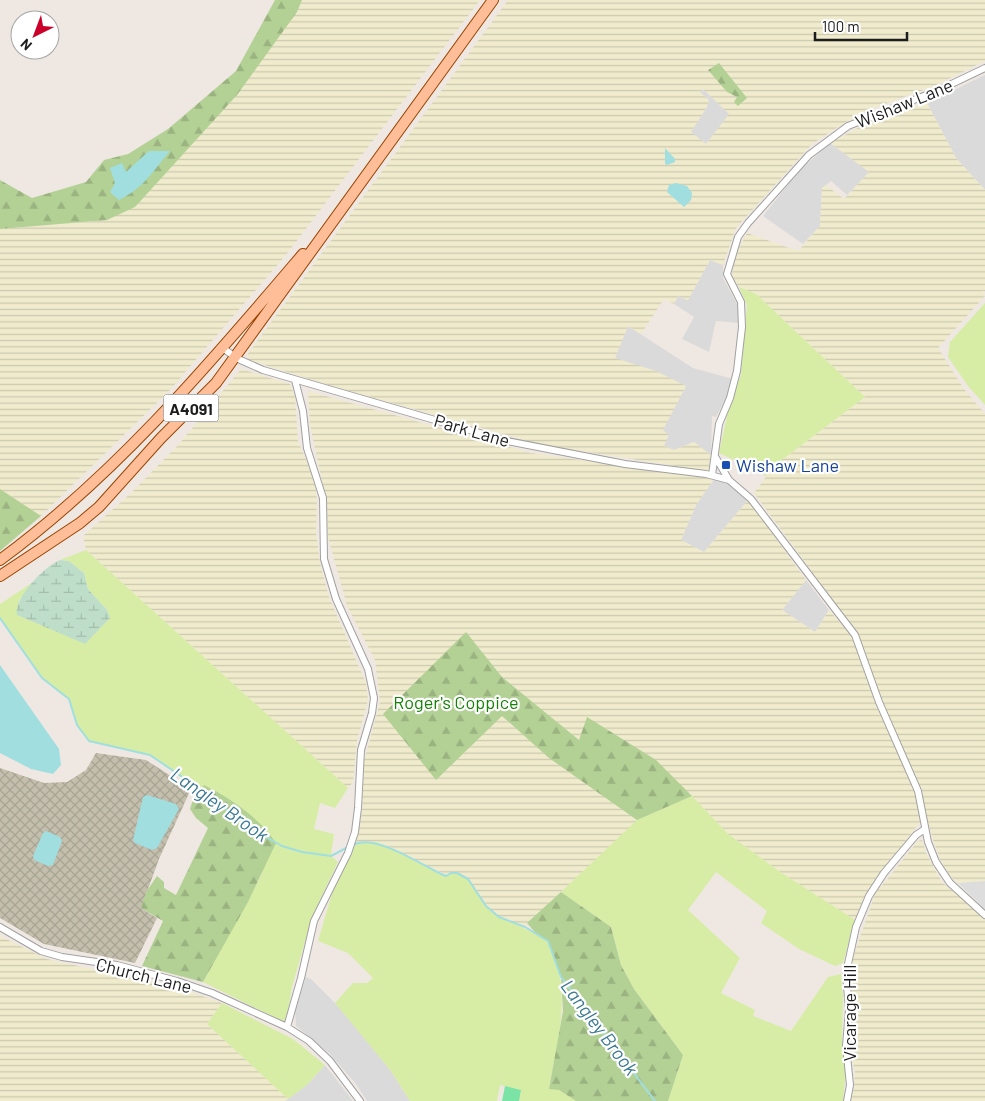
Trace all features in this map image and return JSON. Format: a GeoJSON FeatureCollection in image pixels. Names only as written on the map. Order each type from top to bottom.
{"type":"FeatureCollection","features":[{"type":"Feature","properties":{"kind":"main road","name":"A4091"},"geometry":{"type":"LineString","coordinates":[[0,576],[80,523],[99,507],[160,438],[216,382],[236,358],[494,0]]}},
{"type":"Feature","properties":{"kind":"main road","name":"A4091"},"geometry":{"type":"LineString","coordinates":[[0,560],[42,528],[128,450],[223,348],[346,204]]}},
{"type":"Feature","properties":{"kind":"street","name":"Wishaw Lane"},"geometry":{"type":"LineString","coordinates":[[712,476],[719,424],[730,398],[737,371],[742,327],[741,302],[727,274],[738,237],[797,167],[835,134],[862,119],[939,90],[985,68]]}},
{"type":"Feature","properties":{"kind":"street","name":"Park Lane"},"geometry":{"type":"LineString","coordinates":[[223,348],[236,358],[295,380],[370,399],[507,441],[625,464],[729,480]]}},
{"type":"Feature","properties":{"kind":"street"},"geometry":{"type":"LineString","coordinates":[[286,1027],[301,978],[314,921],[348,853],[355,832],[361,750],[372,713],[374,698],[368,669],[336,599],[324,559],[323,498],[307,448],[303,411],[295,380]]}},
{"type":"Feature","properties":{"kind":"street"},"geometry":{"type":"LineString","coordinates":[[716,457],[729,480],[751,499],[855,635],[878,702],[918,791],[932,853],[941,872],[967,900],[985,915]]}},
{"type":"Feature","properties":{"kind":"street","name":"Vicarage Hill"},"geometry":{"type":"LineString","coordinates":[[847,1101],[850,1085],[846,1046],[849,1010],[846,973],[856,926],[869,896],[884,873],[916,835],[926,829]]}},
{"type":"Feature","properties":{"kind":"street","name":"Church Lane"},"geometry":{"type":"LineString","coordinates":[[0,928],[41,951],[62,957],[117,965],[176,981],[212,993],[286,1027],[309,1041],[330,1061],[360,1101]]}},
{"type":"Feature","properties":{"kind":"shaded area"},"geometry":{"type":"Polygon","coordinates":[[[985,75],[985,190],[956,158],[927,103],[985,75]]]}},
{"type":"Feature","properties":{"kind":"shaded area"},"geometry":{"type":"Polygon","coordinates":[[[703,89],[730,114],[706,144],[690,132],[707,107],[700,92],[703,89]]]}},
{"type":"Feature","properties":{"kind":"shaded area"},"geometry":{"type":"Polygon","coordinates":[[[830,143],[870,172],[847,195],[831,181],[822,188],[820,226],[803,244],[763,216],[799,171],[830,143]]]}},
{"type":"Feature","properties":{"kind":"shaded area"},"geometry":{"type":"Polygon","coordinates":[[[710,260],[723,265],[723,278],[739,308],[738,323],[716,321],[709,352],[682,339],[694,317],[674,304],[678,296],[688,300],[710,260]]]}},
{"type":"Feature","properties":{"kind":"shaded area"},"geometry":{"type":"Polygon","coordinates":[[[628,326],[693,368],[733,379],[728,395],[716,417],[712,416],[711,455],[694,442],[674,450],[664,446],[662,430],[686,386],[615,358],[628,326]]]}},
{"type":"Feature","properties":{"kind":"shaded area"},"geometry":{"type":"Polygon","coordinates":[[[714,479],[733,485],[748,500],[704,552],[681,540],[696,505],[714,479]]]}},
{"type":"Feature","properties":{"kind":"shaded area"},"geometry":{"type":"Polygon","coordinates":[[[806,580],[829,610],[815,632],[782,610],[806,580]]]}},
{"type":"Feature","properties":{"kind":"shaded area"},"geometry":{"type":"Polygon","coordinates":[[[96,753],[146,760],[191,789],[159,859],[141,908],[157,918],[135,963],[44,944],[0,918],[0,768],[44,783],[67,782],[86,770],[96,753]]]}},
{"type":"Feature","properties":{"kind":"shaded area"},"geometry":{"type":"Polygon","coordinates":[[[985,881],[985,909],[958,883],[985,881]]]}},
{"type":"Feature","properties":{"kind":"shaded area"},"geometry":{"type":"Polygon","coordinates":[[[306,977],[311,979],[345,1013],[391,1071],[410,1101],[367,1101],[356,1084],[329,1053],[296,1026],[295,1011],[306,977]]]}},
{"type":"Feature","properties":{"kind":"shaded area"},"geometry":{"type":"Polygon","coordinates":[[[325,1065],[353,1101],[285,1101],[307,1085],[325,1065]]]}},
{"type":"Feature","properties":{"kind":"green space"},"geometry":{"type":"Polygon","coordinates":[[[275,0],[302,0],[297,12],[237,95],[135,207],[107,220],[0,229],[0,180],[32,198],[86,182],[104,160],[128,154],[168,129],[236,71],[275,0]]]}},
{"type":"Feature","properties":{"kind":"green space"},"geometry":{"type":"Polygon","coordinates":[[[302,0],[480,0],[286,255],[169,391],[41,516],[0,489],[0,229],[107,220],[297,12],[302,0]]]}},
{"type":"Feature","properties":{"kind":"green space"},"geometry":{"type":"Polygon","coordinates":[[[508,0],[985,0],[985,61],[934,86],[860,113],[812,144],[736,228],[723,265],[710,260],[688,300],[678,296],[674,304],[664,299],[641,334],[628,326],[615,358],[656,371],[686,386],[663,430],[669,435],[664,446],[674,450],[694,442],[711,455],[708,471],[542,445],[335,387],[248,360],[247,355],[508,0]],[[703,89],[700,92],[709,100],[707,107],[691,132],[706,144],[729,114],[703,89]]]}},
{"type":"Feature","properties":{"kind":"green space"},"geometry":{"type":"Polygon","coordinates":[[[719,63],[747,98],[738,106],[734,102],[737,97],[727,92],[708,70],[719,63]]]}},
{"type":"Feature","properties":{"kind":"green space"},"geometry":{"type":"Polygon","coordinates":[[[927,103],[956,158],[985,190],[985,292],[982,290],[985,296],[938,348],[964,389],[985,414],[985,881],[958,883],[951,877],[941,862],[933,840],[917,779],[884,708],[857,633],[754,493],[775,465],[865,397],[756,294],[739,287],[732,276],[734,257],[747,233],[798,251],[820,226],[822,188],[826,185],[844,199],[869,172],[830,143],[867,123],[927,103]]]}},
{"type":"Feature","properties":{"kind":"green space"},"geometry":{"type":"Polygon","coordinates":[[[739,287],[756,294],[865,397],[775,465],[766,476],[748,461],[738,462],[719,453],[729,407],[741,375],[747,305],[739,287]]]}},
{"type":"Feature","properties":{"kind":"green space"},"geometry":{"type":"Polygon","coordinates":[[[985,303],[985,405],[968,386],[948,357],[950,342],[985,303]]]}},
{"type":"Feature","properties":{"kind":"green space"},"geometry":{"type":"Polygon","coordinates":[[[241,369],[290,384],[295,397],[298,441],[315,481],[317,500],[316,532],[320,563],[329,597],[366,683],[368,700],[357,741],[353,782],[348,788],[86,550],[83,536],[132,492],[179,444],[241,369]]]}},
{"type":"Feature","properties":{"kind":"green space"},"geometry":{"type":"Polygon","coordinates":[[[308,391],[531,453],[714,479],[696,505],[681,540],[704,552],[748,500],[806,580],[782,610],[815,632],[829,610],[849,633],[860,650],[876,703],[913,783],[921,821],[879,876],[855,920],[780,872],[728,834],[692,796],[567,886],[525,927],[499,917],[486,906],[476,889],[377,842],[356,843],[362,813],[364,761],[380,702],[375,660],[347,606],[328,537],[327,504],[310,425],[308,391]]]}},
{"type":"Feature","properties":{"kind":"green space"},"geometry":{"type":"Polygon","coordinates":[[[0,489],[41,516],[0,551],[0,489]]]}},
{"type":"Feature","properties":{"kind":"green space"},"geometry":{"type":"Polygon","coordinates":[[[86,550],[348,788],[335,808],[320,803],[314,829],[334,834],[331,856],[338,862],[312,917],[292,987],[286,1023],[203,982],[261,876],[270,834],[204,785],[200,789],[150,755],[89,741],[77,725],[69,699],[42,678],[0,618],[0,604],[35,581],[19,600],[17,615],[85,643],[110,618],[107,610],[88,589],[84,573],[69,561],[60,560],[86,550]]]}},
{"type":"Feature","properties":{"kind":"green space"},"geometry":{"type":"Polygon","coordinates":[[[60,560],[69,561],[84,573],[88,589],[107,610],[110,618],[85,644],[17,615],[20,600],[31,583],[46,569],[60,560]]]}},
{"type":"Feature","properties":{"kind":"green space","name":"Roger's Coppice"},"geometry":{"type":"Polygon","coordinates":[[[466,632],[502,677],[579,740],[587,717],[656,760],[692,796],[637,820],[549,758],[502,716],[436,780],[383,714],[466,632]]]}},
{"type":"Feature","properties":{"kind":"green space"},"geometry":{"type":"Polygon","coordinates":[[[204,785],[224,796],[253,817],[276,843],[248,902],[203,982],[142,966],[163,921],[141,908],[146,892],[157,876],[164,882],[164,888],[176,895],[208,828],[196,818],[190,809],[194,796],[204,785]]]}},
{"type":"Feature","properties":{"kind":"green space"},"geometry":{"type":"Polygon","coordinates":[[[692,796],[728,834],[780,872],[855,920],[843,963],[835,966],[799,949],[761,923],[767,911],[716,872],[688,910],[740,958],[721,993],[755,1010],[753,1016],[791,1031],[828,977],[841,974],[843,997],[842,1039],[846,1068],[843,1101],[668,1101],[683,1055],[634,989],[621,965],[611,927],[561,892],[637,820],[692,796]]]}},
{"type":"Feature","properties":{"kind":"green space"},"geometry":{"type":"Polygon","coordinates":[[[922,840],[926,853],[942,882],[985,919],[985,1101],[850,1101],[854,1089],[855,1071],[849,1049],[852,960],[875,894],[918,841],[922,840]]]}},
{"type":"Feature","properties":{"kind":"green space"},"geometry":{"type":"Polygon","coordinates":[[[377,842],[446,876],[453,873],[460,874],[470,882],[492,912],[546,940],[553,953],[558,970],[562,1003],[559,1037],[549,1088],[559,1090],[576,1101],[519,1101],[521,1090],[500,1085],[497,1101],[410,1101],[391,1071],[335,1003],[353,983],[367,983],[373,978],[348,953],[318,941],[333,890],[356,843],[377,842]]]}},
{"type":"Feature","properties":{"kind":"green space"},"geometry":{"type":"Polygon","coordinates":[[[561,892],[611,927],[621,965],[634,989],[683,1055],[668,1101],[576,1101],[559,1090],[549,1089],[563,1011],[561,977],[548,941],[538,936],[527,923],[561,892]]]}},
{"type":"Feature","properties":{"kind":"green space"},"geometry":{"type":"Polygon","coordinates":[[[0,936],[47,959],[182,989],[222,1003],[207,1024],[288,1099],[285,1101],[0,1101],[0,936]]]}},
{"type":"Feature","properties":{"kind":"green space"},"geometry":{"type":"Polygon","coordinates":[[[222,1003],[293,1039],[325,1065],[307,1085],[288,1099],[207,1024],[222,1003]]]}},
{"type":"Feature","properties":{"kind":"green space"},"geometry":{"type":"Polygon","coordinates":[[[505,1086],[521,1090],[519,1101],[502,1101],[505,1086]]]}},
{"type":"Feature","properties":{"kind":"water"},"geometry":{"type":"Polygon","coordinates":[[[665,148],[675,159],[675,162],[665,164],[665,148]]]}},
{"type":"Feature","properties":{"kind":"water"},"geometry":{"type":"Polygon","coordinates":[[[149,151],[170,151],[136,190],[119,200],[110,192],[115,183],[110,168],[122,163],[126,172],[149,151]]]}},
{"type":"Feature","properties":{"kind":"water"},"geometry":{"type":"Polygon","coordinates":[[[676,183],[687,186],[692,193],[691,200],[684,207],[667,192],[669,185],[676,183]]]}},
{"type":"Feature","properties":{"kind":"water"},"geometry":{"type":"Polygon","coordinates":[[[0,665],[59,749],[61,765],[53,774],[31,769],[0,753],[0,665]]]}},
{"type":"Feature","properties":{"kind":"water"},"geometry":{"type":"Polygon","coordinates":[[[147,795],[176,804],[179,809],[157,848],[152,850],[135,843],[133,840],[143,797],[147,795]]]}},
{"type":"Feature","properties":{"kind":"water"},"geometry":{"type":"Polygon","coordinates":[[[46,831],[60,837],[62,841],[53,865],[48,866],[34,860],[33,856],[43,833],[46,831]]]}},
{"type":"Feature","properties":{"kind":"waterway","name":"Langley Brook"},"geometry":{"type":"LineString","coordinates":[[0,618],[42,678],[69,699],[77,725],[89,741],[150,755],[206,793],[247,826],[282,846],[302,852],[331,856],[348,847]]}},
{"type":"Feature","properties":{"kind":"waterway","name":"Langley Brook"},"geometry":{"type":"LineString","coordinates":[[353,845],[362,842],[385,846],[446,876],[451,873],[457,873],[468,879],[486,906],[499,917],[525,927],[548,941],[561,977],[655,1101]]}},
{"type":"Feature","properties":{"kind":"place","name":"Wishaw Lane"},"geometry":{"type":"Point","coordinates":[726,465]}}]}
